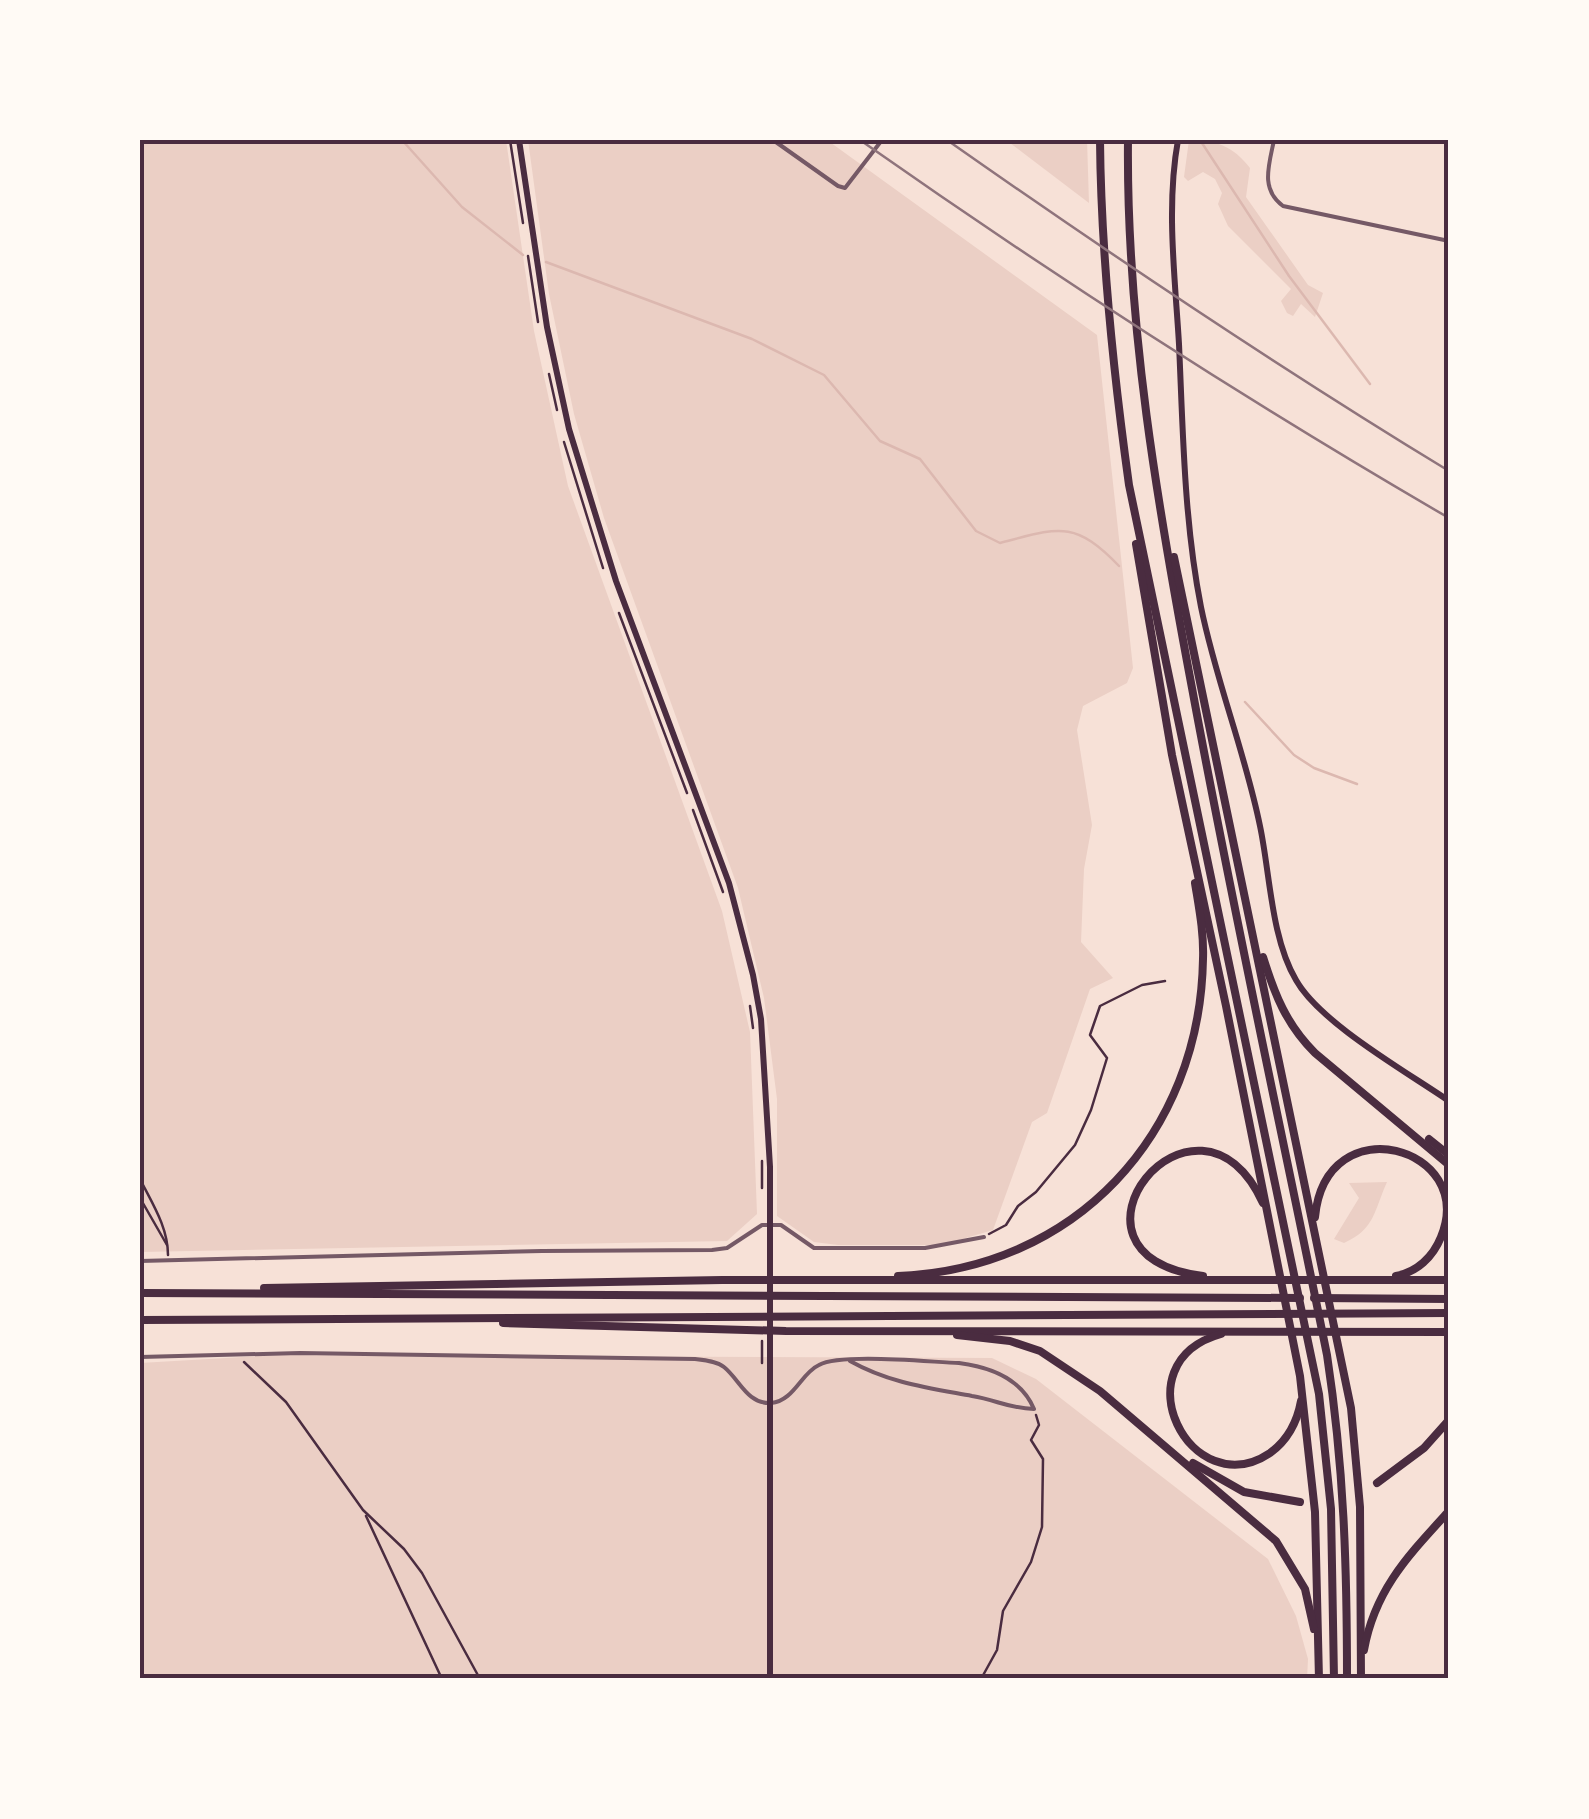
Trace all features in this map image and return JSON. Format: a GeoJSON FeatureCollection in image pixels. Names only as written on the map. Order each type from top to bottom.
{"type":"FeatureCollection","features":[{"type":"Feature","properties":{"kind":"highway"},"geometry":{"type":"LineString","coordinates":[[1100,140],[1110,350],[1147,620],[1300,1376],[1315,1512],[1319,1679]]}},
{"type":"Feature","properties":{"kind":"highway"},"geometry":{"type":"LineString","coordinates":[[1128,140],[1130,224],[1142,372],[1158,490],[1208,774],[1326,1355],[1345,1510],[1347,1679]]}},
{"type":"Feature","properties":{"kind":"highway"},"geometry":{"type":"LineString","coordinates":[[1129,485],[1311,1354],[1331,1509],[1334,1679]]}},
{"type":"Feature","properties":{"kind":"highway"},"geometry":{"type":"LineString","coordinates":[[1158,490],[1245,890],[1356,1446],[1361,1679]]}},
{"type":"Feature","properties":{"kind":"highway"},"geometry":{"type":"LineString","coordinates":[[794,1280],[920,1275],[988,1261],[1056,1231],[1090,1207],[1138,1157],[1158,1128],[1184,1074],[1200,1005],[1202,930],[1182,804]]}},
{"type":"Feature","properties":{"kind":"highway"},"geometry":{"type":"LineString","coordinates":[[1245,890],[1278,1004],[1296,1033],[1449,1164]]}},
{"type":"Feature","properties":{"kind":"highway"},"geometry":{"type":"LineString","coordinates":[[1296,1033],[1449,1155]]}},
{"type":"Feature","properties":{"kind":"highway"},"geometry":{"type":"LineString","coordinates":[[1317,1241],[1318,1196],[1327,1177],[1343,1160],[1362,1150],[1384,1148],[1410,1154],[1434,1174],[1446,1204],[1443,1232],[1438,1245],[1420,1266],[1402,1276],[1370,1279]]}},
{"type":"Feature","properties":{"kind":"highway"},"geometry":{"type":"LineString","coordinates":[[1237,1280],[1171,1270],[1146,1254],[1132,1225],[1132,1203],[1139,1184],[1149,1170],[1168,1158],[1193,1152],[1214,1155],[1232,1163],[1250,1179],[1271,1228]]}},
{"type":"Feature","properties":{"kind":"highway"},"geometry":{"type":"LineString","coordinates":[[224,1291],[386,1284],[794,1280],[1449,1280]]}},
{"type":"Feature","properties":{"kind":"highway"},"geometry":{"type":"LineString","coordinates":[[140,1292],[1449,1299]]}},
{"type":"Feature","properties":{"kind":"highway"},"geometry":{"type":"LineString","coordinates":[[140,1320],[1449,1313]]}},
{"type":"Feature","properties":{"kind":"highway"},"geometry":{"type":"LineString","coordinates":[[393,1320],[786,1331],[1449,1332]]}},
{"type":"Feature","properties":{"kind":"highway"},"geometry":{"type":"LineString","coordinates":[[903,1330],[992,1338],[1040,1351],[1071,1368],[1262,1527],[1288,1558],[1305,1590],[1319,1661]]}},
{"type":"Feature","properties":{"kind":"highway"},"geometry":{"type":"LineString","coordinates":[[1257,1331],[1205,1340],[1182,1359],[1175,1370],[1170,1399],[1175,1422],[1186,1442],[1206,1456],[1232,1464],[1268,1454],[1295,1424],[1301,1398],[1300,1376]]}},
{"type":"Feature","properties":{"kind":"highway"},"geometry":{"type":"LineString","coordinates":[[1377,1482],[1424,1448],[1449,1420]]}},
{"type":"Feature","properties":{"kind":"highway"},"geometry":{"type":"LineString","coordinates":[[1141,1424],[1228,1485],[1264,1498],[1300,1502]]}},
{"type":"Feature","properties":{"kind":"highway"},"geometry":{"type":"LineString","coordinates":[[1362,1664],[1369,1626],[1386,1587],[1449,1510]]}},
{"type":"Feature","properties":{"kind":"main road"},"geometry":{"type":"LineString","coordinates":[[519,140],[547,327],[586,488],[644,660],[729,883],[754,975],[767,1089],[771,1224],[770,1679]]}},
{"type":"Feature","properties":{"kind":"main road"},"geometry":{"type":"LineString","coordinates":[[1178,140],[1173,204],[1176,280],[1188,504],[1201,609],[1260,826],[1274,908],[1290,969],[1302,990],[1326,1013],[1449,1102]]}},
{"type":"Feature","properties":{"kind":"street"},"geometry":{"type":"LineString","coordinates":[[773,140],[845,188],[882,140]]}},
{"type":"Feature","properties":{"kind":"street"},"geometry":{"type":"LineString","coordinates":[[1274,140],[1267,179],[1268,189],[1278,202],[1292,210],[1449,241]]}},
{"type":"Feature","properties":{"kind":"street"},"geometry":{"type":"LineString","coordinates":[[140,1261],[542,1250],[712,1250],[727,1248],[750,1230],[771,1224],[781,1225],[814,1248],[925,1248],[984,1237]]}},
{"type":"Feature","properties":{"kind":"street"},"geometry":{"type":"LineString","coordinates":[[140,1357],[229,1354],[695,1359],[722,1364],[755,1400],[771,1403],[798,1387],[815,1366],[830,1360],[976,1365],[1021,1388],[1034,1409]]}},
{"type":"Feature","properties":{"kind":"street"},"geometry":{"type":"LineString","coordinates":[[850,1361],[874,1374],[923,1388],[976,1396],[1010,1408],[1034,1409]]}},
{"type":"Feature","properties":{"kind":"path"},"geometry":{"type":"LineString","coordinates":[[510,140],[525,236]]}},
{"type":"Feature","properties":{"kind":"path"},"geometry":{"type":"LineString","coordinates":[[527,247],[540,329]]}},
{"type":"Feature","properties":{"kind":"path"},"geometry":{"type":"LineString","coordinates":[[547,366],[559,421]]}},
{"type":"Feature","properties":{"kind":"path"},"geometry":{"type":"LineString","coordinates":[[564,439],[607,578]]}},
{"type":"Feature","properties":{"kind":"path"},"geometry":{"type":"LineString","coordinates":[[618,611],[687,794]]}},
{"type":"Feature","properties":{"kind":"path"},"geometry":{"type":"LineString","coordinates":[[693,810],[725,898]]}},
{"type":"Feature","properties":{"kind":"path"},"geometry":{"type":"LineString","coordinates":[[984,1237],[1006,1225],[1018,1206],[1036,1192],[1075,1145],[1107,1058],[1090,1035],[1100,1006],[1142,986],[1165,981]]}},
{"type":"Feature","properties":{"kind":"path"},"geometry":{"type":"LineString","coordinates":[[748,992],[754,1032]]}},
{"type":"Feature","properties":{"kind":"path"},"geometry":{"type":"LineString","coordinates":[[762,1152],[762,1197]]}},
{"type":"Feature","properties":{"kind":"path"},"geometry":{"type":"LineString","coordinates":[[140,1179],[160,1216],[168,1247],[167,1261]]}},
{"type":"Feature","properties":{"kind":"path"},"geometry":{"type":"LineString","coordinates":[[140,1198],[168,1247]]}},
{"type":"Feature","properties":{"kind":"path"},"geometry":{"type":"LineString","coordinates":[[246,1363],[286,1402],[363,1510],[442,1679]]}},
{"type":"Feature","properties":{"kind":"path"},"geometry":{"type":"LineString","coordinates":[[982,1679],[997,1650],[1004,1610],[1031,1562],[1042,1527],[1043,1458],[1032,1440],[1039,1425],[1034,1409]]}},
{"type":"Feature","properties":{"kind":"path"},"geometry":{"type":"LineString","coordinates":[[363,1510],[404,1548],[480,1679]]}},
{"type":"Feature","properties":{"kind":"shaded area"},"geometry":{"type":"Polygon","coordinates":[[[140,140],[506,140],[534,331],[568,486],[722,911],[750,1032],[757,1214],[727,1241],[140,1252],[140,140]]]}},
{"type":"Feature","properties":{"kind":"shaded area"},"geometry":{"type":"Polygon","coordinates":[[[528,140],[827,140],[1097,335],[1133,668],[1127,683],[1083,706],[1077,730],[1092,825],[1084,869],[1081,942],[1113,978],[1090,989],[1047,1113],[1032,1122],[993,1230],[942,1245],[838,1245],[814,1242],[777,1216],[777,1099],[764,998],[738,888],[604,518],[574,414],[549,294],[528,140]]]}},
{"type":"Feature","properties":{"kind":"shaded area"},"geometry":{"type":"Polygon","coordinates":[[[1006,140],[1087,140],[1089,203],[1006,140]]]}},
{"type":"Feature","properties":{"kind":"shaded area"},"geometry":{"type":"Polygon","coordinates":[[[1189,140],[1223,146],[1250,168],[1246,197],[1308,285],[1323,293],[1315,317],[1301,304],[1293,316],[1287,313],[1281,301],[1291,289],[1228,226],[1218,204],[1222,193],[1215,179],[1203,172],[1188,181],[1184,177],[1189,140]]]}},
{"type":"Feature","properties":{"kind":"shaded area"},"geometry":{"type":"Polygon","coordinates":[[[1387,1182],[1362,1232],[1344,1243],[1334,1239],[1359,1198],[1349,1183],[1387,1182]]]}},
{"type":"Feature","properties":{"kind":"shaded area"},"geometry":{"type":"Polygon","coordinates":[[[276,1355],[992,1358],[1036,1379],[1268,1559],[1296,1616],[1308,1659],[1307,1679],[140,1679],[140,1363],[276,1355]]]}},
{"type":"Feature","properties":{"kind":"waterway"},"geometry":{"type":"LineString","coordinates":[[402,140],[462,207],[523,255]]}},
{"type":"Feature","properties":{"kind":"waterway"},"geometry":{"type":"LineString","coordinates":[[1200,140],[1289,276],[1370,384]]}},
{"type":"Feature","properties":{"kind":"waterway"},"geometry":{"type":"LineString","coordinates":[[546,262],[752,339],[824,375],[880,441],[920,459],[976,531],[1000,543],[1051,531],[1077,534],[1090,540],[1119,566]]}},
{"type":"Feature","properties":{"kind":"waterway"},"geometry":{"type":"LineString","coordinates":[[1245,702],[1294,755],[1314,768],[1357,784]]}},
{"type":"Feature","properties":{"kind":"railway"},"geometry":{"type":"LineString","coordinates":[[860,140],[1150,335],[1449,518]]}},
{"type":"Feature","properties":{"kind":"railway"},"geometry":{"type":"LineString","coordinates":[[947,140],[1195,310],[1449,471]]}}]}
